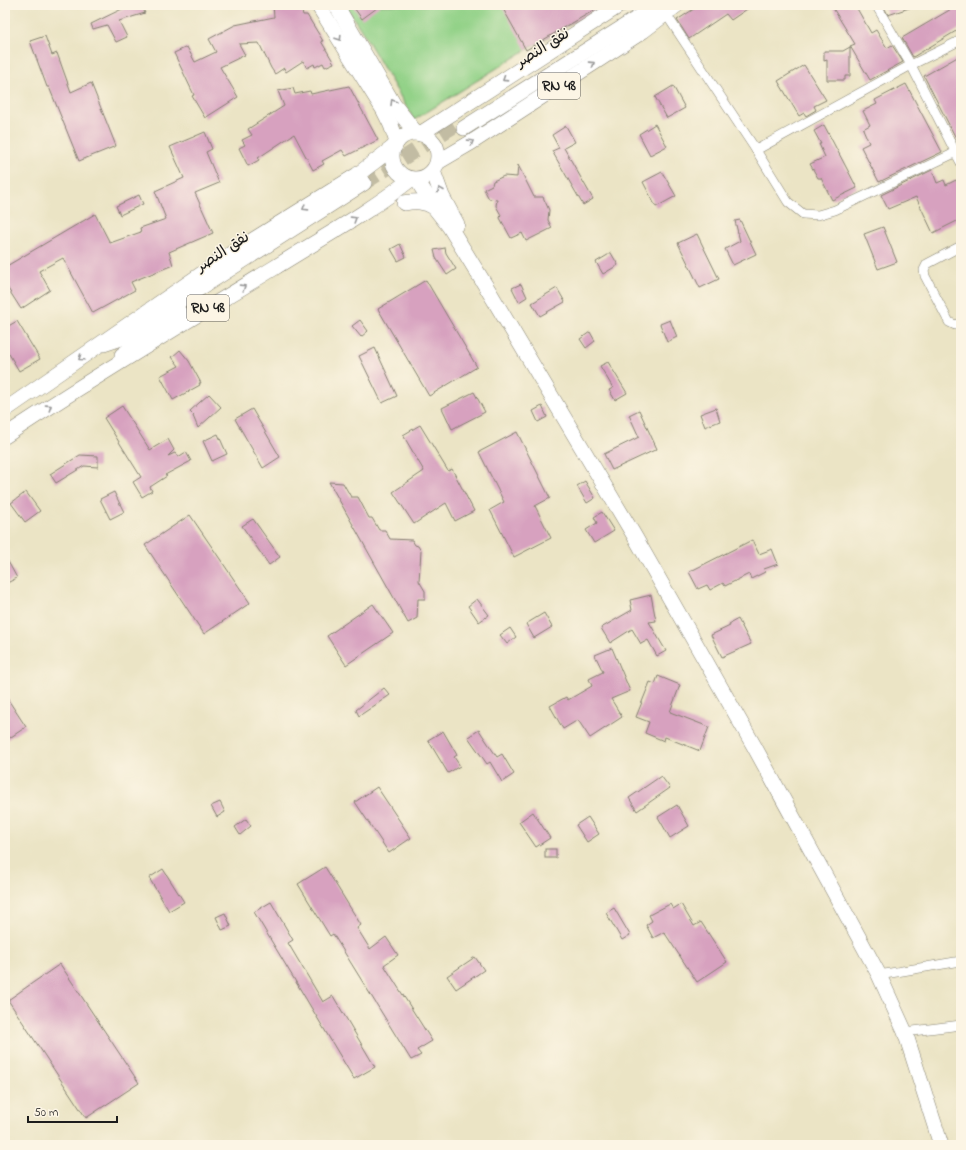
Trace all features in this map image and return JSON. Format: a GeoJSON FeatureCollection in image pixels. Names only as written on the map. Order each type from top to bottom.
{"type":"FeatureCollection","features":[{"type":"Feature","properties":{"kind":"main road"},"geometry":{"type":"LineString","coordinates":[[318,5],[383,109],[391,125],[396,144],[392,158],[393,164],[400,174],[414,179],[426,177],[435,167]]}},
{"type":"Feature","properties":{"kind":"main road"},"geometry":{"type":"LineString","coordinates":[[336,5],[394,104],[418,133],[426,136],[436,147],[438,154],[435,167],[442,196],[487,288]]}},
{"type":"Feature","properties":{"kind":"main road","name":"RN 48"},"geometry":{"type":"LineString","coordinates":[[418,133],[620,5]]}},
{"type":"Feature","properties":{"kind":"main road","name":"نفق النصر"},"geometry":{"type":"LineString","coordinates":[[644,5],[462,125],[662,10]]}},
{"type":"Feature","properties":{"kind":"main road","name":"RN 48"},"geometry":{"type":"LineString","coordinates":[[435,167],[643,31],[662,10],[677,5]]}},
{"type":"Feature","properties":{"kind":"main road"},"geometry":{"type":"LineString","coordinates":[[396,144],[405,136],[418,133]]}},
{"type":"Feature","properties":{"kind":"main road","name":"RN 48"},"geometry":{"type":"LineString","coordinates":[[8,409],[229,256],[357,175],[396,144]]}},
{"type":"Feature","properties":{"kind":"main road"},"geometry":{"type":"LineString","coordinates":[[414,179],[449,226],[487,288],[635,537],[751,739],[858,936],[905,1032],[941,1145]]}},
{"type":"Feature","properties":{"kind":"main road","name":"RN 48"},"geometry":{"type":"LineString","coordinates":[[5,436],[114,365],[370,209],[414,179]]}},
{"type":"Feature","properties":{"kind":"main road","name":"نفق النصر"},"geometry":{"type":"LineString","coordinates":[[100,345],[114,342],[122,338],[367,187],[211,291],[126,350],[114,365]]}},
{"type":"Feature","properties":{"kind":"main road"},"geometry":{"type":"LineString","coordinates":[[404,203],[413,201],[422,202],[434,207]]}},
{"type":"Feature","properties":{"kind":"main road"},"geometry":{"type":"LineString","coordinates":[[8,409],[25,423]]}},
{"type":"Feature","properties":{"kind":"street"},"geometry":{"type":"LineString","coordinates":[[876,5],[911,64],[958,151],[961,163]]}},
{"type":"Feature","properties":{"kind":"street"},"geometry":{"type":"LineString","coordinates":[[662,10],[756,150],[788,202],[803,214],[818,214],[835,210],[958,151]]}},
{"type":"Feature","properties":{"kind":"street"},"geometry":{"type":"LineString","coordinates":[[756,150],[911,64],[961,40]]}},
{"type":"Feature","properties":{"kind":"street"},"geometry":{"type":"LineString","coordinates":[[961,246],[927,264],[924,270],[925,276],[949,322],[955,325],[961,323]]}},
{"type":"Feature","properties":{"kind":"street"},"geometry":{"type":"LineString","coordinates":[[878,975],[961,961]]}},
{"type":"Feature","properties":{"kind":"street"},"geometry":{"type":"LineString","coordinates":[[905,1032],[961,1025]]}},
{"type":"Feature","properties":{"kind":"green space"},"geometry":{"type":"Polygon","coordinates":[[[345,5],[604,5],[526,50],[414,120],[365,36],[345,5]]]}},
{"type":"Feature","properties":{"kind":"building"},"geometry":{"type":"Polygon","coordinates":[[[133,5],[141,5],[145,13],[119,21],[127,37],[116,42],[107,25],[93,29],[91,24],[133,5]]]}},
{"type":"Feature","properties":{"kind":"building"},"geometry":{"type":"Polygon","coordinates":[[[273,5],[300,5],[303,15],[307,15],[334,63],[325,67],[323,63],[315,67],[314,64],[307,68],[303,61],[286,72],[284,68],[275,74],[259,43],[239,44],[245,55],[220,67],[238,97],[205,118],[192,96],[194,95],[174,53],[187,47],[195,62],[216,52],[209,39],[235,25],[274,17],[273,5]]]}},
{"type":"Feature","properties":{"kind":"building"},"geometry":{"type":"Polygon","coordinates":[[[352,5],[381,5],[362,19],[352,5]]]}},
{"type":"Feature","properties":{"kind":"building"},"geometry":{"type":"Polygon","coordinates":[[[501,5],[603,5],[526,50],[501,5]]]}},
{"type":"Feature","properties":{"kind":"building"},"geometry":{"type":"Polygon","coordinates":[[[700,5],[753,5],[731,20],[726,14],[689,39],[677,20],[700,5]]]}},
{"type":"Feature","properties":{"kind":"building"},"geometry":{"type":"Polygon","coordinates":[[[831,5],[855,5],[871,33],[876,30],[887,48],[892,45],[903,62],[870,80],[850,46],[855,44],[831,5]]]}},
{"type":"Feature","properties":{"kind":"building"},"geometry":{"type":"Polygon","coordinates":[[[883,5],[911,5],[912,7],[888,15],[883,5]]]}},
{"type":"Feature","properties":{"kind":"building"},"geometry":{"type":"Polygon","coordinates":[[[958,5],[961,11],[961,28],[913,57],[902,38],[958,5]]]}},
{"type":"Feature","properties":{"kind":"building"},"geometry":{"type":"Polygon","coordinates":[[[45,36],[52,55],[57,53],[71,92],[91,83],[116,146],[79,161],[49,87],[47,87],[30,41],[45,36]]]}},
{"type":"Feature","properties":{"kind":"building"},"geometry":{"type":"Polygon","coordinates":[[[850,47],[850,76],[845,76],[845,80],[827,80],[827,60],[824,61],[824,51],[843,51],[850,47]]]}},
{"type":"Feature","properties":{"kind":"building"},"geometry":{"type":"Polygon","coordinates":[[[961,55],[961,144],[959,144],[924,76],[961,55]]]}},
{"type":"Feature","properties":{"kind":"building"},"geometry":{"type":"Polygon","coordinates":[[[804,65],[826,100],[814,106],[816,110],[806,116],[804,113],[799,116],[778,81],[804,65]]]}},
{"type":"Feature","properties":{"kind":"building"},"geometry":{"type":"Polygon","coordinates":[[[906,84],[942,152],[879,182],[861,147],[869,143],[863,129],[870,125],[863,111],[877,104],[875,100],[906,84]]]}},
{"type":"Feature","properties":{"kind":"building"},"geometry":{"type":"Polygon","coordinates":[[[349,86],[378,140],[346,156],[342,150],[322,161],[324,164],[313,170],[294,134],[258,158],[259,160],[248,166],[239,148],[245,145],[242,140],[252,135],[248,129],[284,106],[278,91],[293,88],[295,94],[310,91],[311,94],[349,86]]]}},
{"type":"Feature","properties":{"kind":"building"},"geometry":{"type":"Polygon","coordinates":[[[673,86],[685,108],[667,118],[655,97],[673,86]]]}},
{"type":"Feature","properties":{"kind":"building"},"geometry":{"type":"Polygon","coordinates":[[[655,124],[667,146],[650,155],[639,134],[655,124]]]}},
{"type":"Feature","properties":{"kind":"building"},"geometry":{"type":"Polygon","coordinates":[[[824,125],[857,188],[832,200],[821,178],[818,178],[810,164],[825,157],[819,144],[821,144],[814,131],[824,125]]]}},
{"type":"Feature","properties":{"kind":"building"},"geometry":{"type":"Polygon","coordinates":[[[566,126],[575,142],[564,148],[593,199],[583,205],[552,151],[559,148],[552,135],[566,126]]]}},
{"type":"Feature","properties":{"kind":"building"},"geometry":{"type":"Polygon","coordinates":[[[205,132],[212,149],[206,152],[219,183],[195,193],[213,233],[169,252],[173,265],[131,282],[135,290],[93,313],[63,258],[39,271],[50,290],[21,309],[5,284],[5,267],[95,214],[110,243],[141,232],[140,228],[166,219],[155,191],[184,178],[170,147],[205,132]]]}},
{"type":"Feature","properties":{"kind":"building"},"geometry":{"type":"Polygon","coordinates":[[[518,165],[534,197],[543,197],[549,210],[548,220],[552,228],[526,241],[522,233],[511,238],[500,218],[501,215],[496,206],[497,200],[489,199],[484,189],[492,185],[493,181],[504,176],[517,177],[518,165]]]}},
{"type":"Feature","properties":{"kind":"building"},"geometry":{"type":"Polygon","coordinates":[[[932,170],[937,183],[944,180],[946,185],[956,180],[961,190],[961,219],[933,233],[916,197],[888,209],[881,195],[932,170]]]}},
{"type":"Feature","properties":{"kind":"building"},"geometry":{"type":"Polygon","coordinates":[[[662,172],[676,196],[656,207],[643,182],[662,172]]]}},
{"type":"Feature","properties":{"kind":"building"},"geometry":{"type":"Polygon","coordinates":[[[139,195],[143,204],[120,215],[116,206],[139,195]]]}},
{"type":"Feature","properties":{"kind":"building"},"geometry":{"type":"Polygon","coordinates":[[[740,220],[756,254],[733,265],[725,249],[740,241],[735,221],[740,220]]]}},
{"type":"Feature","properties":{"kind":"building"},"geometry":{"type":"Polygon","coordinates":[[[883,227],[897,262],[878,269],[864,234],[883,227]]]}},
{"type":"Feature","properties":{"kind":"building"},"geometry":{"type":"Polygon","coordinates":[[[697,234],[719,279],[700,288],[678,243],[697,234]]]}},
{"type":"Feature","properties":{"kind":"building"},"geometry":{"type":"Polygon","coordinates":[[[400,244],[406,257],[398,261],[391,249],[400,244]]]}},
{"type":"Feature","properties":{"kind":"building"},"geometry":{"type":"Polygon","coordinates":[[[445,248],[446,253],[456,269],[447,275],[436,258],[434,250],[445,248]]]}},
{"type":"Feature","properties":{"kind":"building"},"geometry":{"type":"Polygon","coordinates":[[[611,253],[618,265],[603,274],[596,262],[611,253]]]}},
{"type":"Feature","properties":{"kind":"building"},"geometry":{"type":"Polygon","coordinates":[[[426,280],[477,367],[429,396],[378,309],[426,280]]]}},
{"type":"Feature","properties":{"kind":"building"},"geometry":{"type":"Polygon","coordinates":[[[521,284],[527,297],[519,302],[512,288],[521,284]]]}},
{"type":"Feature","properties":{"kind":"building"},"geometry":{"type":"Polygon","coordinates":[[[557,288],[565,302],[540,316],[532,303],[557,288]]]}},
{"type":"Feature","properties":{"kind":"building"},"geometry":{"type":"Polygon","coordinates":[[[360,320],[368,331],[361,337],[352,326],[360,320]]]}},
{"type":"Feature","properties":{"kind":"building"},"geometry":{"type":"Polygon","coordinates":[[[670,320],[677,337],[667,342],[660,324],[670,320]]]}},
{"type":"Feature","properties":{"kind":"building"},"geometry":{"type":"Polygon","coordinates":[[[17,321],[40,359],[19,371],[5,347],[5,328],[17,321]]]}},
{"type":"Feature","properties":{"kind":"building"},"geometry":{"type":"Polygon","coordinates":[[[590,332],[595,341],[586,348],[580,339],[590,332]]]}},
{"type":"Feature","properties":{"kind":"building"},"geometry":{"type":"Polygon","coordinates":[[[375,348],[397,396],[382,403],[359,356],[375,348]]]}},
{"type":"Feature","properties":{"kind":"building"},"geometry":{"type":"Polygon","coordinates":[[[180,350],[189,361],[201,383],[173,400],[160,376],[179,366],[172,357],[180,350]]]}},
{"type":"Feature","properties":{"kind":"building"},"geometry":{"type":"Polygon","coordinates":[[[608,362],[627,393],[615,400],[609,390],[613,388],[600,366],[608,362]]]}},
{"type":"Feature","properties":{"kind":"building"},"geometry":{"type":"Polygon","coordinates":[[[474,392],[485,412],[452,429],[442,408],[474,392]]]}},
{"type":"Feature","properties":{"kind":"building"},"geometry":{"type":"Polygon","coordinates":[[[209,394],[221,407],[198,428],[193,416],[194,415],[190,411],[209,394]]]}},
{"type":"Feature","properties":{"kind":"building"},"geometry":{"type":"Polygon","coordinates":[[[122,406],[150,450],[168,439],[174,450],[168,456],[175,453],[178,457],[186,452],[191,461],[165,475],[167,476],[150,487],[152,491],[142,497],[133,482],[141,477],[104,418],[122,406]]]}},
{"type":"Feature","properties":{"kind":"building"},"geometry":{"type":"Polygon","coordinates":[[[542,406],[547,417],[538,422],[533,411],[542,406]]]}},
{"type":"Feature","properties":{"kind":"building"},"geometry":{"type":"Polygon","coordinates":[[[716,408],[720,421],[705,427],[700,414],[716,408]]]}},
{"type":"Feature","properties":{"kind":"building"},"geometry":{"type":"Polygon","coordinates":[[[252,409],[280,457],[263,468],[235,419],[252,409]]]}},
{"type":"Feature","properties":{"kind":"building"},"geometry":{"type":"Polygon","coordinates":[[[639,410],[657,449],[612,470],[604,454],[639,437],[629,415],[639,410]]]}},
{"type":"Feature","properties":{"kind":"building"},"geometry":{"type":"Polygon","coordinates":[[[420,425],[448,471],[452,469],[474,511],[455,521],[446,503],[414,524],[393,492],[424,471],[403,435],[420,425]]]}},
{"type":"Feature","properties":{"kind":"building"},"geometry":{"type":"Polygon","coordinates":[[[517,432],[550,498],[535,506],[551,538],[514,557],[490,510],[504,502],[479,452],[517,432]]]}},
{"type":"Feature","properties":{"kind":"building"},"geometry":{"type":"Polygon","coordinates":[[[218,434],[227,454],[212,461],[203,441],[218,434]]]}},
{"type":"Feature","properties":{"kind":"building"},"geometry":{"type":"Polygon","coordinates":[[[80,455],[98,456],[98,467],[84,466],[56,483],[50,474],[80,455]]]}},
{"type":"Feature","properties":{"kind":"building"},"geometry":{"type":"Polygon","coordinates":[[[585,481],[595,498],[587,503],[577,486],[585,481]]]}},
{"type":"Feature","properties":{"kind":"building"},"geometry":{"type":"Polygon","coordinates":[[[329,482],[343,483],[351,497],[358,497],[369,518],[372,518],[379,530],[385,530],[390,539],[412,540],[415,545],[418,546],[421,551],[419,581],[425,591],[425,599],[418,599],[417,618],[408,623],[329,482]]]}},
{"type":"Feature","properties":{"kind":"building"},"geometry":{"type":"Polygon","coordinates":[[[26,492],[40,511],[25,522],[11,503],[26,492]]]}},
{"type":"Feature","properties":{"kind":"building"},"geometry":{"type":"Polygon","coordinates":[[[114,492],[124,512],[110,519],[100,499],[114,492]]]}},
{"type":"Feature","properties":{"kind":"building"},"geometry":{"type":"Polygon","coordinates":[[[602,512],[614,531],[594,543],[586,530],[597,523],[594,517],[602,512]]]}},
{"type":"Feature","properties":{"kind":"building"},"geometry":{"type":"Polygon","coordinates":[[[190,515],[250,603],[204,634],[145,545],[190,515]]]}},
{"type":"Feature","properties":{"kind":"building"},"geometry":{"type":"Polygon","coordinates":[[[253,519],[280,557],[269,565],[242,526],[253,519]]]}},
{"type":"Feature","properties":{"kind":"building"},"geometry":{"type":"Polygon","coordinates":[[[752,540],[759,554],[772,549],[778,564],[764,569],[765,572],[751,579],[749,574],[725,586],[723,583],[710,590],[707,585],[698,589],[689,572],[752,540]]]}},
{"type":"Feature","properties":{"kind":"building"},"geometry":{"type":"Polygon","coordinates":[[[5,556],[17,578],[5,584],[5,556]]]}},
{"type":"Feature","properties":{"kind":"building"},"geometry":{"type":"Polygon","coordinates":[[[651,595],[656,621],[649,622],[666,651],[657,656],[648,640],[641,644],[632,629],[610,643],[601,628],[632,610],[630,600],[651,595]]]}},
{"type":"Feature","properties":{"kind":"building"},"geometry":{"type":"Polygon","coordinates":[[[477,599],[489,615],[479,622],[468,606],[477,599]]]}},
{"type":"Feature","properties":{"kind":"building"},"geometry":{"type":"Polygon","coordinates":[[[373,604],[393,633],[346,665],[327,636],[373,604]]]}},
{"type":"Feature","properties":{"kind":"building"},"geometry":{"type":"Polygon","coordinates":[[[544,613],[552,627],[534,638],[526,624],[544,613]]]}},
{"type":"Feature","properties":{"kind":"building"},"geometry":{"type":"Polygon","coordinates":[[[738,619],[751,644],[722,657],[711,635],[730,626],[729,624],[738,619]]]}},
{"type":"Feature","properties":{"kind":"building"},"geometry":{"type":"Polygon","coordinates":[[[510,628],[516,637],[507,644],[500,635],[510,628]]]}},
{"type":"Feature","properties":{"kind":"building"},"geometry":{"type":"Polygon","coordinates":[[[612,648],[630,691],[611,699],[622,717],[590,738],[578,720],[563,729],[550,706],[566,697],[568,700],[592,686],[589,679],[603,672],[595,655],[612,648]]]}},
{"type":"Feature","properties":{"kind":"building"},"geometry":{"type":"Polygon","coordinates":[[[658,676],[680,685],[670,712],[709,727],[700,751],[665,737],[664,741],[645,733],[649,722],[636,717],[650,682],[655,684],[658,676]]]}},
{"type":"Feature","properties":{"kind":"building"},"geometry":{"type":"Polygon","coordinates":[[[384,688],[390,695],[359,716],[356,710],[384,688]]]}},
{"type":"Feature","properties":{"kind":"building"},"geometry":{"type":"Polygon","coordinates":[[[5,695],[26,727],[5,741],[5,695]]]}},
{"type":"Feature","properties":{"kind":"building"},"geometry":{"type":"Polygon","coordinates":[[[479,730],[497,757],[502,754],[514,774],[502,782],[490,762],[487,764],[468,737],[479,730]]]}},
{"type":"Feature","properties":{"kind":"building"},"geometry":{"type":"Polygon","coordinates":[[[443,731],[457,755],[454,757],[460,766],[448,773],[428,740],[443,731]]]}},
{"type":"Feature","properties":{"kind":"building"},"geometry":{"type":"Polygon","coordinates":[[[661,776],[670,788],[637,811],[629,798],[661,776]]]}},
{"type":"Feature","properties":{"kind":"building"},"geometry":{"type":"Polygon","coordinates":[[[377,787],[411,838],[389,853],[355,802],[377,787]]]}},
{"type":"Feature","properties":{"kind":"building"},"geometry":{"type":"Polygon","coordinates":[[[220,802],[225,812],[217,817],[211,806],[220,802]]]}},
{"type":"Feature","properties":{"kind":"building"},"geometry":{"type":"Polygon","coordinates":[[[677,805],[689,826],[670,838],[658,817],[677,805]]]}},
{"type":"Feature","properties":{"kind":"building"},"geometry":{"type":"Polygon","coordinates":[[[533,812],[550,838],[536,847],[519,822],[533,812]]]}},
{"type":"Feature","properties":{"kind":"building"},"geometry":{"type":"Polygon","coordinates":[[[588,817],[599,834],[587,842],[576,825],[588,817]]]}},
{"type":"Feature","properties":{"kind":"building"},"geometry":{"type":"Polygon","coordinates":[[[246,819],[251,826],[240,835],[235,827],[246,819]]]}},
{"type":"Feature","properties":{"kind":"building"},"geometry":{"type":"Polygon","coordinates":[[[545,849],[556,849],[556,858],[545,858],[545,849]]]}},
{"type":"Feature","properties":{"kind":"building"},"geometry":{"type":"Polygon","coordinates":[[[325,867],[361,925],[357,928],[370,949],[386,937],[398,955],[384,965],[432,1041],[417,1050],[421,1055],[411,1060],[333,934],[330,936],[298,884],[325,867]]]}},
{"type":"Feature","properties":{"kind":"building"},"geometry":{"type":"Polygon","coordinates":[[[163,869],[184,902],[169,911],[149,878],[163,869]]]}},
{"type":"Feature","properties":{"kind":"building"},"geometry":{"type":"Polygon","coordinates":[[[271,902],[293,940],[288,943],[323,1002],[333,996],[375,1067],[354,1079],[254,912],[271,902]]]}},
{"type":"Feature","properties":{"kind":"building"},"geometry":{"type":"Polygon","coordinates":[[[670,904],[673,909],[681,904],[694,926],[701,922],[727,962],[697,982],[664,932],[653,938],[646,925],[652,921],[649,915],[670,904]]]}},
{"type":"Feature","properties":{"kind":"building"},"geometry":{"type":"Polygon","coordinates":[[[614,908],[630,935],[622,940],[606,913],[614,908]]]}},
{"type":"Feature","properties":{"kind":"building"},"geometry":{"type":"Polygon","coordinates":[[[225,913],[231,926],[222,930],[216,917],[225,913]]]}},
{"type":"Feature","properties":{"kind":"building"},"geometry":{"type":"Polygon","coordinates":[[[475,957],[484,970],[456,989],[447,976],[475,957]]]}},
{"type":"Feature","properties":{"kind":"building"},"geometry":{"type":"Polygon","coordinates":[[[60,964],[139,1083],[86,1118],[8,1000],[60,964]]]}},
{"type":"Feature","properties":{"kind":"tunnel"},"geometry":{"type":"LineString","coordinates":[[364,183],[460,122]]}}]}
